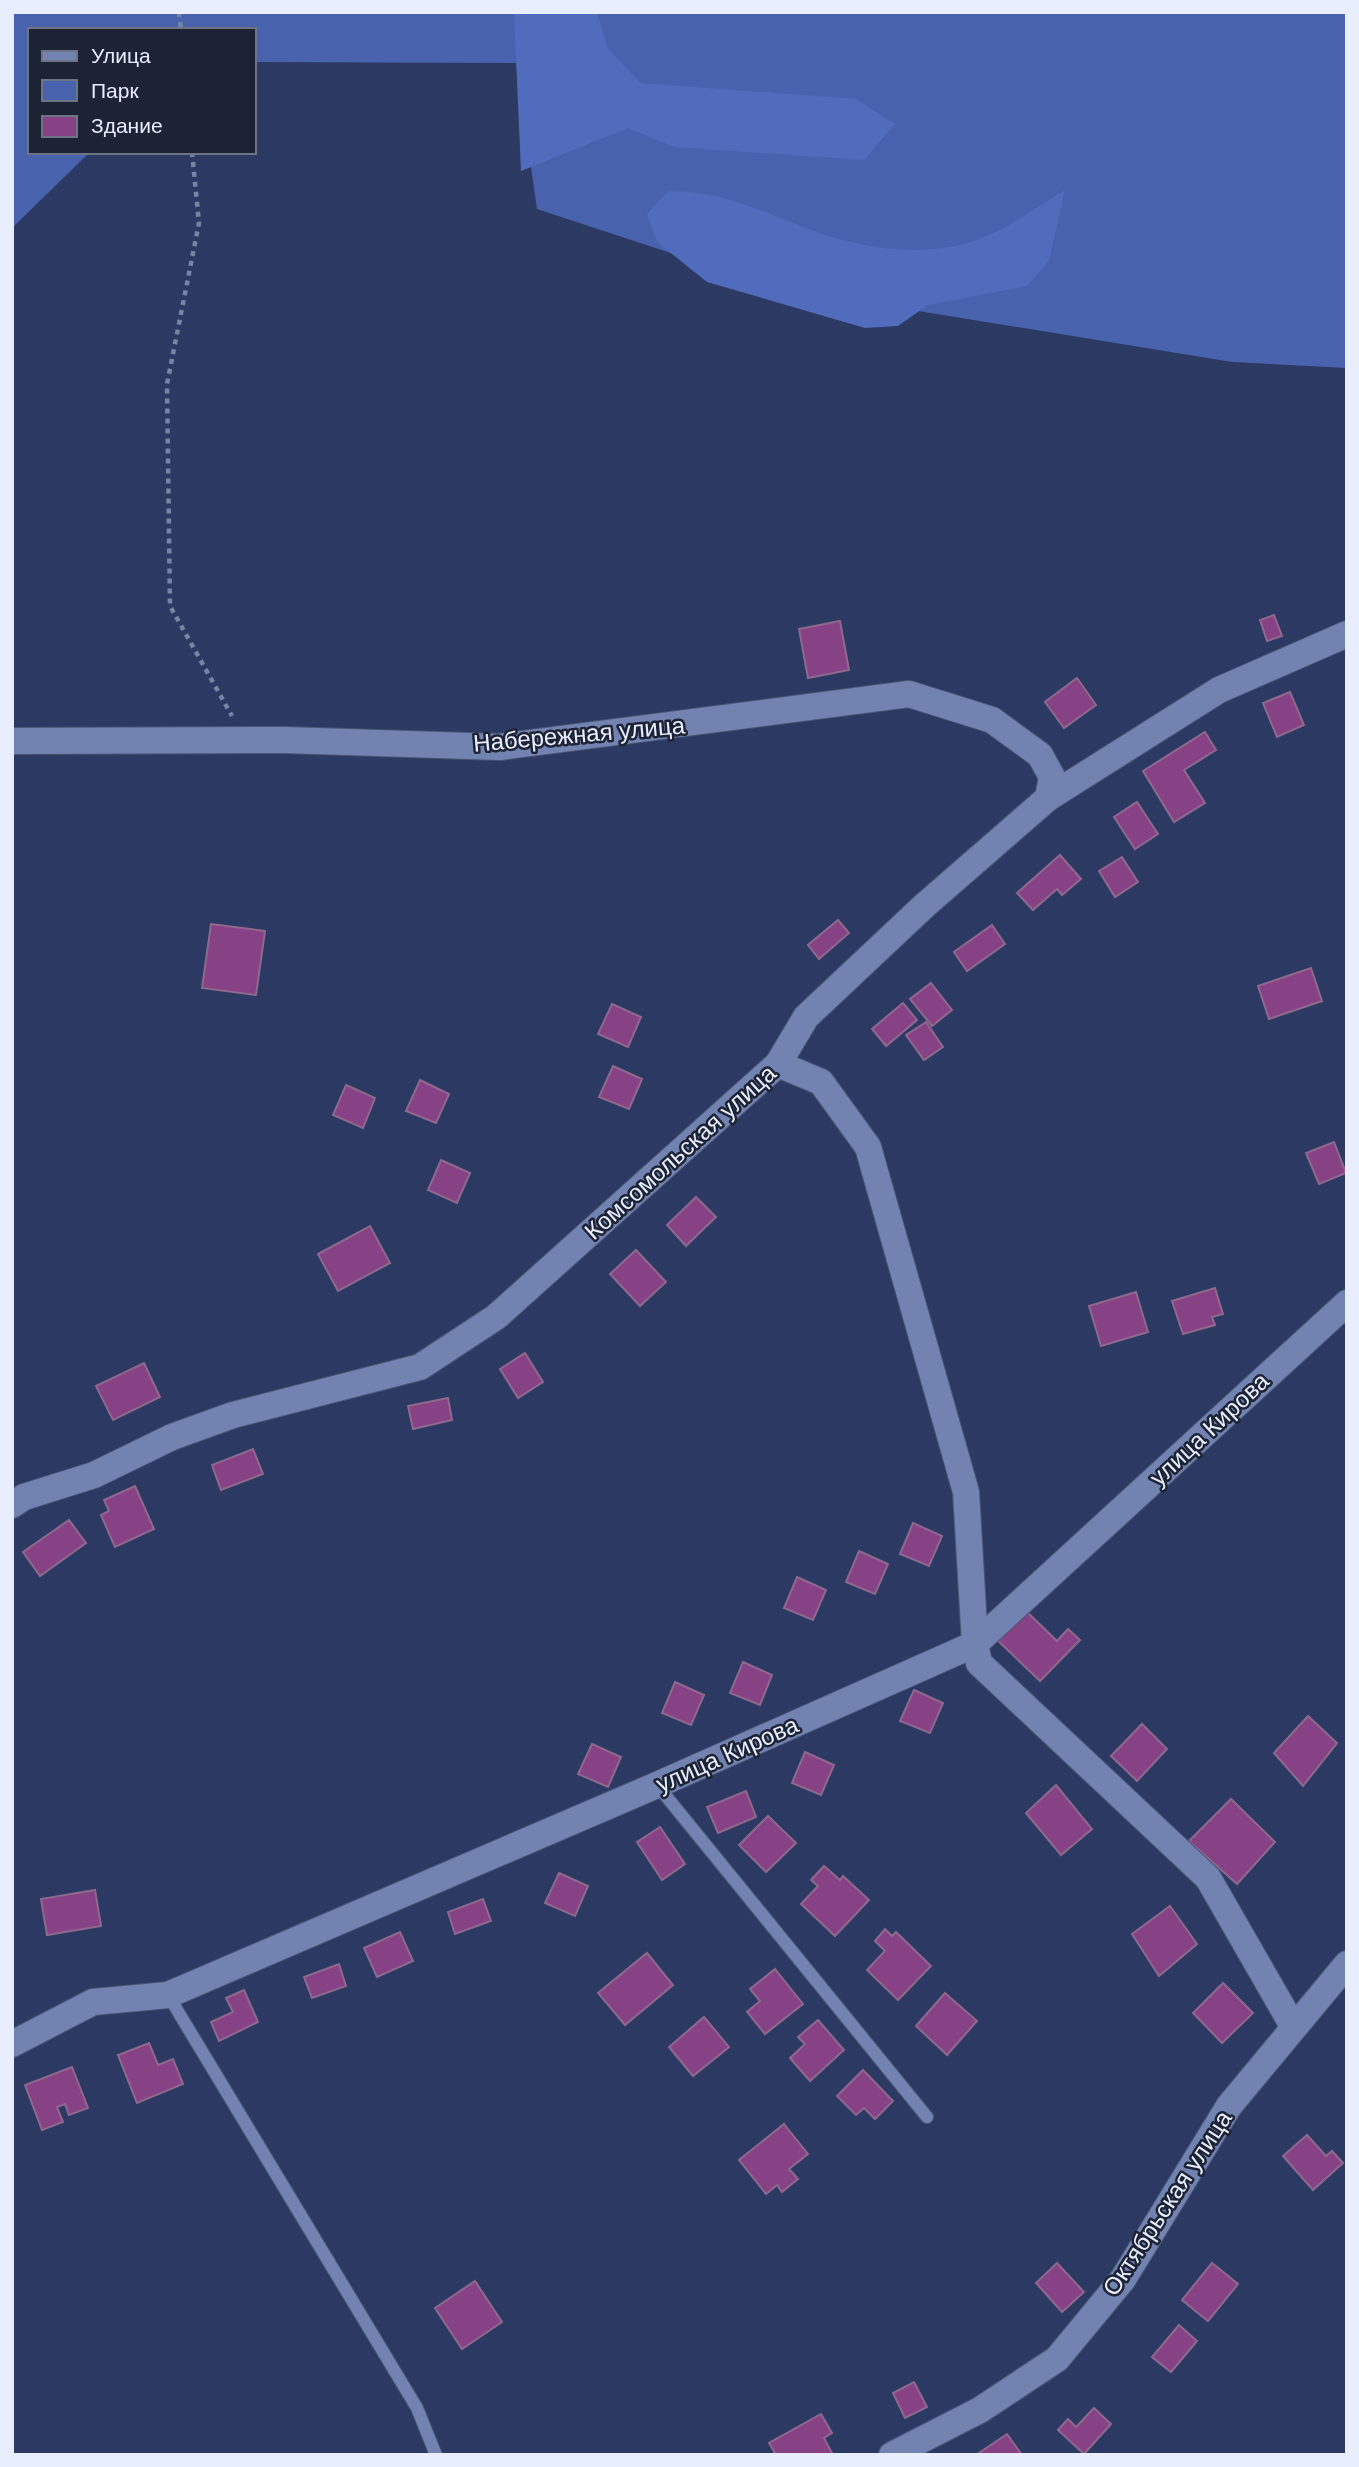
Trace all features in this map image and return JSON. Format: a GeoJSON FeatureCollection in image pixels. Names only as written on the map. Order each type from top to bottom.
{"type":"FeatureCollection","features":[{"type":"Feature","properties":{"kind":"street","name":"Комсомольская улица"},"geometry":{"type":"LineString","coordinates":[[12,1505],[24,1497],[94,1475],[172,1437],[233,1415],[420,1367],[496,1317],[778,1064],[806,1017],[924,906],[1048,798],[1219,690],[1347,634]]}},
{"type":"Feature","properties":{"kind":"street","name":"Набережная улица"},"geometry":{"type":"LineString","coordinates":[[12,741],[246,741],[500,747],[909,694],[992,720],[1040,755],[1052,777],[1048,798]]}},
{"type":"Feature","properties":{"kind":"street"},"geometry":{"type":"LineString","coordinates":[[778,1064],[821,1082],[868,1147],[966,1492],[975,1644],[979,1663],[1208,1878],[1293,2026]]}},
{"type":"Feature","properties":{"kind":"street","name":"улица Кирова"},"geometry":{"type":"LineString","coordinates":[[12,2044],[93,2002],[168,1995],[657,1785],[975,1644],[1347,1303]]}},
{"type":"Feature","properties":{"kind":"street","name":"Октябрьская улица"},"geometry":{"type":"LineString","coordinates":[[892,2455],[981,2410],[1056,2358],[1123,2279],[1229,2106],[1347,1964]]}},
{"type":"Feature","properties":{"kind":"lane"},"geometry":{"type":"LineString","coordinates":[[657,1785],[927,2117]]}},
{"type":"Feature","properties":{"kind":"lane"},"geometry":{"type":"LineString","coordinates":[[168,1995],[416,2407],[436,2455]]}},
{"type":"Feature","properties":{"kind":"path"},"geometry":{"type":"LineString","coordinates":[[192,154],[199,223],[167,384],[170,606],[246,741]]}},
{"type":"Feature","properties":{"kind":"green space"},"geometry":{"type":"Polygon","coordinates":[[[12,12],[1347,12],[1347,368],[1232,362],[777,288],[537,209],[516,63],[256,62],[256,28],[28,28],[28,154],[88,154],[12,228],[12,12]]]}},
{"type":"Feature","properties":{"kind":"shaded area"},"geometry":{"type":"Polygon","coordinates":[[[514,12],[597,12],[608,49],[641,83],[856,99],[895,124],[864,160],[674,147],[628,128],[521,171],[514,12]]]}},
{"type":"Feature","properties":{"kind":"shaded area"},"geometry":{"type":"Polygon","coordinates":[[[1065,190],[1049,261],[1027,286],[928,305],[898,326],[865,328],[707,282],[657,242],[647,214],[668,191],[704,194],[752,207],[846,241],[918,250],[965,244],[987,236],[1065,190]]]}},
{"type":"Feature","properties":{"kind":"building"},"geometry":{"type":"Polygon","coordinates":[[[1274,615],[1282,636],[1267,641],[1260,620],[1274,615]]]}},
{"type":"Feature","properties":{"kind":"building"},"geometry":{"type":"Polygon","coordinates":[[[840,621],[849,670],[808,678],[799,629],[840,621]]]}},
{"type":"Feature","properties":{"kind":"building"},"geometry":{"type":"Polygon","coordinates":[[[1077,678],[1096,705],[1064,728],[1045,702],[1077,678]]]}},
{"type":"Feature","properties":{"kind":"building"},"geometry":{"type":"Polygon","coordinates":[[[1290,692],[1304,725],[1277,737],[1263,703],[1290,692]]]}},
{"type":"Feature","properties":{"kind":"building"},"geometry":{"type":"Polygon","coordinates":[[[1205,732],[1216,750],[1184,770],[1205,803],[1174,822],[1143,771],[1205,732]]]}},
{"type":"Feature","properties":{"kind":"building"},"geometry":{"type":"Polygon","coordinates":[[[1137,802],[1158,834],[1135,849],[1114,817],[1137,802]]]}},
{"type":"Feature","properties":{"kind":"building"},"geometry":{"type":"Polygon","coordinates":[[[1060,855],[1081,879],[1062,895],[1057,889],[1033,910],[1017,893],[1060,855]]]}},
{"type":"Feature","properties":{"kind":"building"},"geometry":{"type":"Polygon","coordinates":[[[1122,857],[1138,882],[1115,897],[1099,871],[1122,857]]]}},
{"type":"Feature","properties":{"kind":"building"},"geometry":{"type":"Polygon","coordinates":[[[838,920],[849,933],[819,959],[808,945],[838,920]]]}},
{"type":"Feature","properties":{"kind":"building"},"geometry":{"type":"Polygon","coordinates":[[[211,924],[265,931],[256,995],[202,988],[211,924]]]}},
{"type":"Feature","properties":{"kind":"building"},"geometry":{"type":"Polygon","coordinates":[[[992,925],[1005,944],[967,971],[954,952],[992,925]]]}},
{"type":"Feature","properties":{"kind":"building"},"geometry":{"type":"Polygon","coordinates":[[[1311,968],[1322,1001],[1269,1019],[1258,986],[1311,968]]]}},
{"type":"Feature","properties":{"kind":"building"},"geometry":{"type":"Polygon","coordinates":[[[931,983],[952,1010],[932,1026],[910,999],[931,983]]]}},
{"type":"Feature","properties":{"kind":"building"},"geometry":{"type":"Polygon","coordinates":[[[903,1003],[917,1020],[886,1046],[872,1029],[903,1003]]]}},
{"type":"Feature","properties":{"kind":"building"},"geometry":{"type":"Polygon","coordinates":[[[612,1004],[641,1017],[628,1047],[598,1034],[612,1004]]]}},
{"type":"Feature","properties":{"kind":"building"},"geometry":{"type":"Polygon","coordinates":[[[926,1022],[943,1047],[924,1060],[906,1035],[926,1022]]]}},
{"type":"Feature","properties":{"kind":"building"},"geometry":{"type":"Polygon","coordinates":[[[613,1066],[642,1079],[629,1109],[599,1097],[613,1066]]]}},
{"type":"Feature","properties":{"kind":"building"},"geometry":{"type":"Polygon","coordinates":[[[420,1080],[449,1094],[436,1123],[406,1111],[420,1080]]]}},
{"type":"Feature","properties":{"kind":"building"},"geometry":{"type":"Polygon","coordinates":[[[346,1085],[375,1098],[363,1128],[333,1115],[346,1085]]]}},
{"type":"Feature","properties":{"kind":"building"},"geometry":{"type":"Polygon","coordinates":[[[1334,1142],[1346,1173],[1319,1184],[1306,1153],[1334,1142]]]}},
{"type":"Feature","properties":{"kind":"building"},"geometry":{"type":"Polygon","coordinates":[[[441,1160],[470,1173],[457,1203],[428,1190],[441,1160]]]}},
{"type":"Feature","properties":{"kind":"building"},"geometry":{"type":"Polygon","coordinates":[[[696,1197],[716,1217],[686,1246],[667,1225],[696,1197]]]}},
{"type":"Feature","properties":{"kind":"building"},"geometry":{"type":"Polygon","coordinates":[[[370,1226],[390,1263],[338,1291],[318,1254],[370,1226]]]}},
{"type":"Feature","properties":{"kind":"building"},"geometry":{"type":"Polygon","coordinates":[[[636,1250],[666,1282],[640,1306],[610,1274],[636,1250]]]}},
{"type":"Feature","properties":{"kind":"building"},"geometry":{"type":"Polygon","coordinates":[[[1215,1288],[1223,1314],[1212,1317],[1215,1325],[1183,1334],[1172,1301],[1215,1288]]]}},
{"type":"Feature","properties":{"kind":"building"},"geometry":{"type":"Polygon","coordinates":[[[1136,1292],[1148,1332],[1101,1346],[1089,1306],[1136,1292]]]}},
{"type":"Feature","properties":{"kind":"building"},"geometry":{"type":"Polygon","coordinates":[[[525,1353],[543,1382],[518,1398],[500,1369],[525,1353]]]}},
{"type":"Feature","properties":{"kind":"building"},"geometry":{"type":"Polygon","coordinates":[[[144,1363],[160,1397],[113,1420],[96,1386],[144,1363]]]}},
{"type":"Feature","properties":{"kind":"building"},"geometry":{"type":"Polygon","coordinates":[[[448,1398],[452,1420],[413,1429],[408,1406],[448,1398]]]}},
{"type":"Feature","properties":{"kind":"building"},"geometry":{"type":"Polygon","coordinates":[[[253,1449],[263,1474],[221,1490],[212,1465],[253,1449]]]}},
{"type":"Feature","properties":{"kind":"building"},"geometry":{"type":"Polygon","coordinates":[[[135,1486],[154,1529],[115,1547],[101,1515],[109,1511],[104,1500],[135,1486]]]}},
{"type":"Feature","properties":{"kind":"building"},"geometry":{"type":"Polygon","coordinates":[[[69,1520],[86,1543],[40,1576],[23,1552],[69,1520]]]}},
{"type":"Feature","properties":{"kind":"building"},"geometry":{"type":"Polygon","coordinates":[[[913,1523],[942,1536],[929,1566],[900,1554],[913,1523]]]}},
{"type":"Feature","properties":{"kind":"building"},"geometry":{"type":"Polygon","coordinates":[[[859,1551],[888,1564],[875,1594],[846,1582],[859,1551]]]}},
{"type":"Feature","properties":{"kind":"building"},"geometry":{"type":"Polygon","coordinates":[[[797,1577],[826,1590],[813,1620],[784,1608],[797,1577]]]}},
{"type":"Feature","properties":{"kind":"building"},"geometry":{"type":"Polygon","coordinates":[[[1022,1607],[1057,1641],[1068,1629],[1080,1640],[1040,1681],[994,1637],[1022,1607]]]}},
{"type":"Feature","properties":{"kind":"building"},"geometry":{"type":"Polygon","coordinates":[[[743,1662],[772,1675],[760,1705],[730,1693],[743,1662]]]}},
{"type":"Feature","properties":{"kind":"building"},"geometry":{"type":"Polygon","coordinates":[[[675,1682],[704,1695],[691,1725],[662,1713],[675,1682]]]}},
{"type":"Feature","properties":{"kind":"building"},"geometry":{"type":"Polygon","coordinates":[[[914,1690],[943,1703],[930,1733],[900,1721],[914,1690]]]}},
{"type":"Feature","properties":{"kind":"building"},"geometry":{"type":"Polygon","coordinates":[[[1308,1716],[1337,1743],[1303,1786],[1274,1753],[1308,1716]]]}},
{"type":"Feature","properties":{"kind":"building"},"geometry":{"type":"Polygon","coordinates":[[[1142,1724],[1167,1749],[1137,1781],[1111,1756],[1142,1724]]]}},
{"type":"Feature","properties":{"kind":"building"},"geometry":{"type":"Polygon","coordinates":[[[592,1744],[621,1757],[608,1787],[578,1774],[592,1744]]]}},
{"type":"Feature","properties":{"kind":"building"},"geometry":{"type":"Polygon","coordinates":[[[805,1752],[834,1765],[821,1795],[792,1783],[805,1752]]]}},
{"type":"Feature","properties":{"kind":"building"},"geometry":{"type":"Polygon","coordinates":[[[1056,1785],[1092,1829],[1061,1855],[1026,1813],[1056,1785]]]}},
{"type":"Feature","properties":{"kind":"building"},"geometry":{"type":"Polygon","coordinates":[[[746,1791],[756,1817],[718,1833],[707,1807],[746,1791]]]}},
{"type":"Feature","properties":{"kind":"building"},"geometry":{"type":"Polygon","coordinates":[[[1231,1799],[1275,1842],[1237,1884],[1189,1841],[1231,1799]]]}},
{"type":"Feature","properties":{"kind":"building"},"geometry":{"type":"Polygon","coordinates":[[[768,1816],[796,1843],[766,1872],[739,1845],[768,1816]]]}},
{"type":"Feature","properties":{"kind":"building"},"geometry":{"type":"Polygon","coordinates":[[[660,1827],[685,1864],[662,1880],[637,1842],[660,1827]]]}},
{"type":"Feature","properties":{"kind":"building"},"geometry":{"type":"Polygon","coordinates":[[[824,1866],[840,1880],[843,1876],[869,1900],[835,1936],[801,1904],[818,1886],[811,1880],[824,1866]]]}},
{"type":"Feature","properties":{"kind":"building"},"geometry":{"type":"Polygon","coordinates":[[[559,1873],[588,1886],[575,1916],[545,1903],[559,1873]]]}},
{"type":"Feature","properties":{"kind":"building"},"geometry":{"type":"Polygon","coordinates":[[[95,1890],[101,1926],[47,1935],[41,1899],[95,1890]]]}},
{"type":"Feature","properties":{"kind":"building"},"geometry":{"type":"Polygon","coordinates":[[[483,1899],[491,1921],[455,1934],[448,1912],[483,1899]]]}},
{"type":"Feature","properties":{"kind":"building"},"geometry":{"type":"Polygon","coordinates":[[[1170,1906],[1197,1944],[1159,1976],[1132,1934],[1170,1906]]]}},
{"type":"Feature","properties":{"kind":"building"},"geometry":{"type":"Polygon","coordinates":[[[885,1929],[892,1936],[896,1932],[931,1966],[898,2000],[867,1970],[885,1951],[875,1941],[885,1929]]]}},
{"type":"Feature","properties":{"kind":"building"},"geometry":{"type":"Polygon","coordinates":[[[400,1932],[413,1961],[377,1977],[364,1948],[400,1932]]]}},
{"type":"Feature","properties":{"kind":"building"},"geometry":{"type":"Polygon","coordinates":[[[647,1953],[673,1985],[625,2025],[598,1993],[647,1953]]]}},
{"type":"Feature","properties":{"kind":"building"},"geometry":{"type":"Polygon","coordinates":[[[339,1964],[346,1986],[312,1998],[304,1977],[339,1964]]]}},
{"type":"Feature","properties":{"kind":"building"},"geometry":{"type":"Polygon","coordinates":[[[775,1969],[803,2004],[765,2034],[747,2012],[760,2001],[750,1989],[775,1969]]]}},
{"type":"Feature","properties":{"kind":"building"},"geometry":{"type":"Polygon","coordinates":[[[1223,1983],[1253,2013],[1222,2043],[1193,2013],[1223,1983]]]}},
{"type":"Feature","properties":{"kind":"building"},"geometry":{"type":"Polygon","coordinates":[[[244,1990],[258,2022],[219,2041],[211,2022],[233,2012],[226,1998],[244,1990]]]}},
{"type":"Feature","properties":{"kind":"building"},"geometry":{"type":"Polygon","coordinates":[[[945,1993],[977,2021],[947,2055],[916,2026],[945,1993]]]}},
{"type":"Feature","properties":{"kind":"building"},"geometry":{"type":"Polygon","coordinates":[[[704,2017],[729,2047],[693,2076],[669,2047],[704,2017]]]}},
{"type":"Feature","properties":{"kind":"building"},"geometry":{"type":"Polygon","coordinates":[[[818,2020],[844,2050],[810,2081],[790,2058],[805,2044],[798,2037],[818,2020]]]}},
{"type":"Feature","properties":{"kind":"building"},"geometry":{"type":"Polygon","coordinates":[[[149,2043],[158,2065],[173,2059],[183,2084],[137,2103],[118,2055],[149,2043]]]}},
{"type":"Feature","properties":{"kind":"building"},"geometry":{"type":"Polygon","coordinates":[[[72,2067],[88,2108],[69,2115],[65,2104],[57,2107],[63,2122],[42,2130],[25,2085],[72,2067]]]}},
{"type":"Feature","properties":{"kind":"building"},"geometry":{"type":"Polygon","coordinates":[[[863,2070],[893,2101],[875,2119],[864,2108],[856,2115],[837,2096],[863,2070]]]}},
{"type":"Feature","properties":{"kind":"building"},"geometry":{"type":"Polygon","coordinates":[[[784,2124],[808,2154],[789,2169],[798,2179],[782,2192],[777,2185],[766,2194],[739,2160],[784,2124]]]}},
{"type":"Feature","properties":{"kind":"building"},"geometry":{"type":"Polygon","coordinates":[[[1307,2135],[1326,2156],[1332,2151],[1343,2163],[1313,2190],[1283,2156],[1307,2135]]]}},
{"type":"Feature","properties":{"kind":"building"},"geometry":{"type":"Polygon","coordinates":[[[1057,2263],[1084,2292],[1062,2312],[1036,2283],[1057,2263]]]}},
{"type":"Feature","properties":{"kind":"building"},"geometry":{"type":"Polygon","coordinates":[[[1212,2263],[1238,2284],[1208,2321],[1182,2300],[1212,2263]]]}},
{"type":"Feature","properties":{"kind":"building"},"geometry":{"type":"Polygon","coordinates":[[[475,2281],[502,2322],[462,2349],[435,2308],[475,2281]]]}},
{"type":"Feature","properties":{"kind":"building"},"geometry":{"type":"Polygon","coordinates":[[[1179,2325],[1197,2341],[1171,2372],[1152,2357],[1179,2325]]]}},
{"type":"Feature","properties":{"kind":"building"},"geometry":{"type":"Polygon","coordinates":[[[914,2382],[927,2407],[905,2418],[893,2393],[914,2382]]]}},
{"type":"Feature","properties":{"kind":"building"},"geometry":{"type":"Polygon","coordinates":[[[1094,2408],[1111,2424],[1084,2454],[1058,2430],[1068,2419],[1076,2427],[1094,2408]]]}},
{"type":"Feature","properties":{"kind":"building"},"geometry":{"type":"Polygon","coordinates":[[[821,2414],[832,2433],[824,2438],[833,2455],[776,2455],[769,2443],[821,2414]]]}},
{"type":"Feature","properties":{"kind":"building"},"geometry":{"type":"Polygon","coordinates":[[[1007,2434],[1022,2455],[976,2455],[1007,2434]]]}}]}
